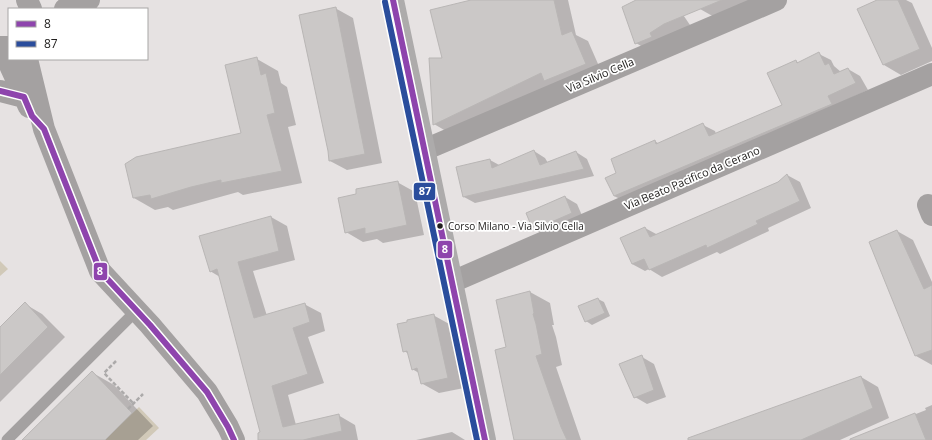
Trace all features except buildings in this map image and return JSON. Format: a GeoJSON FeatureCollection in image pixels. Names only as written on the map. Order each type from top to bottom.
{"type":"FeatureCollection","features":[{"type":"Feature","properties":{"kind":"main road"},"geometry":{"type":"LineString","coordinates":[[393,0],[485,440]]}},
{"type":"Feature","properties":{"kind":"street"},"geometry":{"type":"LineString","coordinates":[[68,8],[90,0]]}},
{"type":"Feature","properties":{"kind":"street","name":"Via Silvio Cella"},"geometry":{"type":"LineString","coordinates":[[424,150],[776,0]]}},
{"type":"Feature","properties":{"kind":"street"},"geometry":{"type":"LineString","coordinates":[[4,47],[8,57]]}},
{"type":"Feature","properties":{"kind":"street"},"geometry":{"type":"LineString","coordinates":[[9,60],[32,116],[44,129]]}},
{"type":"Feature","properties":{"kind":"street"},"geometry":{"type":"LineString","coordinates":[[27,60],[44,129],[100,271],[207,392],[234,440]]}},
{"type":"Feature","properties":{"kind":"street","name":"Via Beato Pacifico da Cerano"},"geometry":{"type":"LineString","coordinates":[[452,282],[932,74]]}},
{"type":"Feature","properties":{"kind":"street"},"geometry":{"type":"LineString","coordinates":[[0,91],[24,97]]}},
{"type":"Feature","properties":{"kind":"lane"},"geometry":{"type":"LineString","coordinates":[[7,440],[136,310]]}},
{"type":"Feature","properties":{"kind":"path"},"geometry":{"type":"LineString","coordinates":[[116,362],[104,373],[133,403]]}},
{"type":"Feature","properties":{"kind":"path"},"geometry":{"type":"LineString","coordinates":[[128,408],[143,394]]}},
{"type":"Feature","properties":{"kind":"shaded area"},"geometry":{"type":"Polygon","coordinates":[[[0,261],[8,269],[0,276],[0,261]]]}},
{"type":"Feature","properties":{"kind":"shaded area"},"geometry":{"type":"Polygon","coordinates":[[[139,407],[159,428],[146,440],[105,440],[139,407]]]}},
{"type":"Feature","properties":{"kind":"transit line","name":"8"},"geometry":{"type":"LineString","coordinates":[[393,0],[485,440]]}},
{"type":"Feature","properties":{"kind":"transit line","name":"87"},"geometry":{"type":"LineString","coordinates":[[385,2],[477,440]]}},
{"type":"Feature","properties":{"kind":"transit line","name":"8"},"geometry":{"type":"LineString","coordinates":[[0,91],[24,97],[32,116],[44,129],[100,271],[150,325],[207,392],[234,440]]}},
{"type":"Feature","properties":{"kind":"place","name":"Corso Milano - Via Silvio Cella"},"geometry":{"type":"Point","coordinates":[440,226]}}]}
